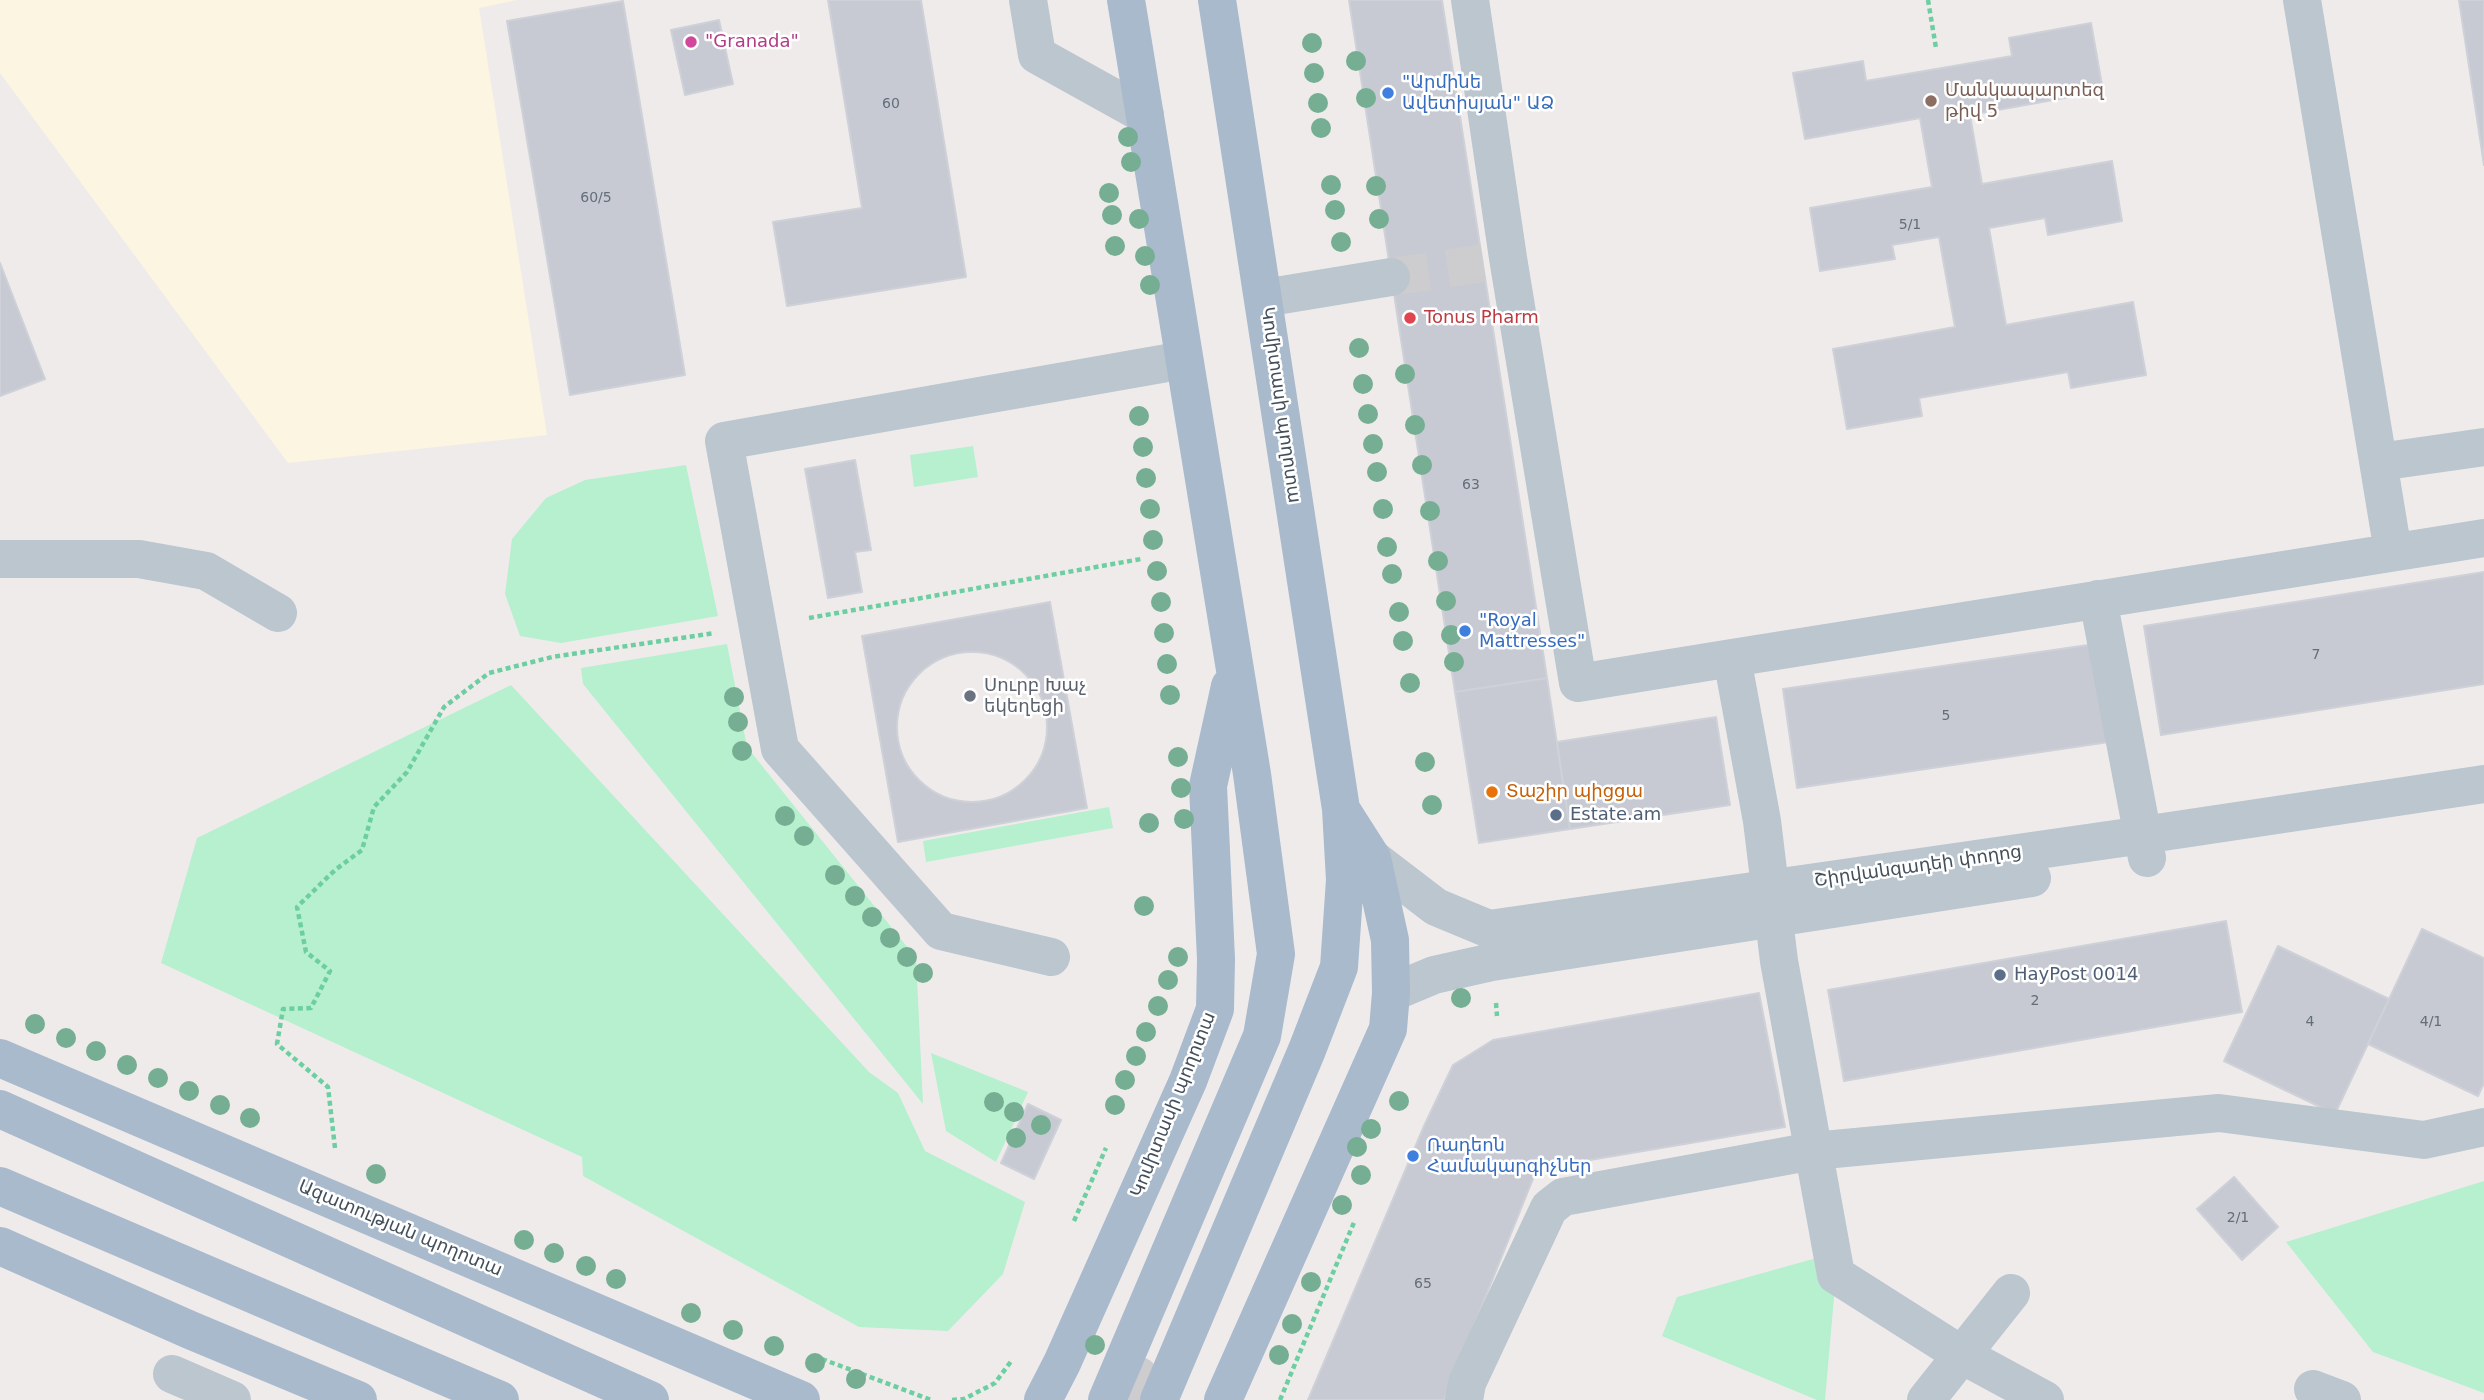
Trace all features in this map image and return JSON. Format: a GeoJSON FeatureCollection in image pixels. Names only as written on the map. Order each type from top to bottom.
{"type":"FeatureCollection","features":[{"type":"Feature","properties":{"kind":"main road","name":"Կոմիտասի պողոտա"},"geometry":{"type":"LineString","coordinates":[[1110,1393],[1262,1036],[1276,954],[1252,774],[1126,0]]}},
{"type":"Feature","properties":{"kind":"main road","name":"Կոմիտասի պողոտա"},"geometry":{"type":"LineString","coordinates":[[1159,1400],[1307,1050],[1339,967],[1345,880],[1341,809],[1217,0]]}},
{"type":"Feature","properties":{"kind":"main road","name":"Կոմիտասի պողոտա"},"geometry":{"type":"LineString","coordinates":[[1042,1400],[1067,1351],[1188,1081],[1215,1009],[1216,959],[1208,786],[1234,666]]}},
{"type":"Feature","properties":{"kind":"main road","name":"Կոմիտասի պողոտա"},"geometry":{"type":"LineString","coordinates":[[1223,1400],[1388,1030],[1391,993],[1390,940],[1372,858],[1341,809]]}},
{"type":"Feature","properties":{"kind":"main road","name":"Ազատության պողոտա"},"geometry":{"type":"LineString","coordinates":[[0,1058],[801,1400]]}},
{"type":"Feature","properties":{"kind":"main road"},"geometry":{"type":"LineString","coordinates":[[0,1109],[650,1400]]}},
{"type":"Feature","properties":{"kind":"main road"},"geometry":{"type":"LineString","coordinates":[[0,1185],[500,1400]]}},
{"type":"Feature","properties":{"kind":"main road"},"geometry":{"type":"LineString","coordinates":[[0,1246],[358,1400]]}},
{"type":"Feature","properties":{"kind":"street"},"geometry":{"type":"LineString","coordinates":[[1028,0],[1037,55],[1145,115]]}},
{"type":"Feature","properties":{"kind":"street"},"geometry":{"type":"LineString","coordinates":[[1470,0],[1495,261],[1578,682],[2484,538]]}},
{"type":"Feature","properties":{"kind":"street"},"geometry":{"type":"LineString","coordinates":[[2302,0],[2393,552]]}},
{"type":"Feature","properties":{"kind":"street"},"geometry":{"type":"LineString","coordinates":[[1264,299],[1391,277]]}},
{"type":"Feature","properties":{"kind":"street"},"geometry":{"type":"LineString","coordinates":[[1051,957],[941,931],[780,749],[724,441],[1184,360]]}},
{"type":"Feature","properties":{"kind":"street"},"geometry":{"type":"LineString","coordinates":[[2379,462],[2484,447]]}},
{"type":"Feature","properties":{"kind":"street"},"geometry":{"type":"LineString","coordinates":[[0,559],[139,559],[206,571],[278,613]]}},
{"type":"Feature","properties":{"kind":"street"},"geometry":{"type":"LineString","coordinates":[[2098,599],[2145,848]]}},
{"type":"Feature","properties":{"kind":"street"},"geometry":{"type":"LineString","coordinates":[[1732,658],[1762,821],[1779,961],[1836,1275],[1962,1355],[2045,1400]]}},
{"type":"Feature","properties":{"kind":"street","name":"Շիրվանզադեի փողոց"},"geometry":{"type":"LineString","coordinates":[[2145,848],[2484,784]]}},
{"type":"Feature","properties":{"kind":"street","name":"Շիրվանզադեի փողոց"},"geometry":{"type":"LineString","coordinates":[[1372,858],[1436,907],[1489,929],[1772,903],[2145,848],[2484,808]]}},
{"type":"Feature","properties":{"kind":"street","name":"Շիրվանզադեի փողոց"},"geometry":{"type":"LineString","coordinates":[[1391,993],[1434,975],[1772,903]]}},
{"type":"Feature","properties":{"kind":"street"},"geometry":{"type":"LineString","coordinates":[[1464,1400],[1467,1384],[1549,1208],[1563,1197],[1814,1151],[2219,1113],[2424,1140],[2484,1127]]}},
{"type":"Feature","properties":{"kind":"street"},"geometry":{"type":"LineString","coordinates":[[1926,1400],[2011,1293]]}},
{"type":"Feature","properties":{"kind":"street"},"geometry":{"type":"LineString","coordinates":[[172,1374],[232,1400]]}},
{"type":"Feature","properties":{"kind":"path"},"geometry":{"type":"LineString","coordinates":[[1928,0],[1936,48]]}},
{"type":"Feature","properties":{"kind":"path"},"geometry":{"type":"LineString","coordinates":[[809,618],[1141,559]]}},
{"type":"Feature","properties":{"kind":"path"},"geometry":{"type":"LineString","coordinates":[[335,1148],[328,1087],[278,1044],[284,1009],[311,1008],[330,971],[306,952],[297,907],[335,870],[362,850],[374,807],[407,772],[444,707],[489,673],[552,657],[715,633]]}},
{"type":"Feature","properties":{"kind":"path"},"geometry":{"type":"LineString","coordinates":[[1073,1224],[1106,1148]]}},
{"type":"Feature","properties":{"kind":"path"},"geometry":{"type":"LineString","coordinates":[[1280,1400],[1355,1220]]}},
{"type":"Feature","properties":{"kind":"path"},"geometry":{"type":"LineString","coordinates":[[952,1400],[964,1399],[995,1383],[1018,1350]]}},
{"type":"Feature","properties":{"kind":"path"},"geometry":{"type":"LineString","coordinates":[[803,1351],[931,1400]]}},
{"type":"Feature","properties":{"kind":"shaded area"},"geometry":{"type":"Polygon","coordinates":[[[0,0],[517,0],[479,8],[547,435],[288,463],[0,73],[0,0]]]}},
{"type":"Feature","properties":{"kind":"green space"},"geometry":{"type":"Polygon","coordinates":[[[973,446],[978,477],[914,487],[910,455],[973,446]]]}},
{"type":"Feature","properties":{"kind":"green space"},"geometry":{"type":"Polygon","coordinates":[[[686,465],[718,616],[561,643],[520,636],[505,594],[512,539],[546,498],[585,480],[686,465]]]}},
{"type":"Feature","properties":{"kind":"green space"},"geometry":{"type":"Polygon","coordinates":[[[727,644],[747,747],[916,958],[923,1104],[583,684],[581,668],[727,644]]]}},
{"type":"Feature","properties":{"kind":"green space"},"geometry":{"type":"Polygon","coordinates":[[[511,685],[869,1072],[898,1093],[925,1151],[1025,1202],[1003,1274],[948,1331],[859,1327],[583,1176],[582,1157],[161,963],[197,838],[511,685]]]}},
{"type":"Feature","properties":{"kind":"green space"},"geometry":{"type":"Polygon","coordinates":[[[1109,807],[1113,828],[926,862],[923,841],[1109,807]]]}},
{"type":"Feature","properties":{"kind":"green space"},"geometry":{"type":"Polygon","coordinates":[[[931,1053],[1028,1092],[996,1162],[946,1131],[931,1053]]]}},
{"type":"Feature","properties":{"kind":"green space"},"geometry":{"type":"Polygon","coordinates":[[[2484,1181],[2484,1393],[2373,1352],[2286,1242],[2484,1181]]]}},
{"type":"Feature","properties":{"kind":"green space"},"geometry":{"type":"Polygon","coordinates":[[[1838,1252],[1825,1400],[1817,1400],[1662,1336],[1677,1297],[1838,1252]]]}},
{"type":"Feature","properties":{"kind":"building"},"geometry":{"type":"Polygon","coordinates":[[[828,0],[921,0],[966,277],[787,306],[773,222],[862,208],[828,0]]]}},
{"type":"Feature","properties":{"kind":"building"},"geometry":{"type":"Polygon","coordinates":[[[1349,0],[1442,0],[1547,678],[1455,692],[1349,0]]]}},
{"type":"Feature","properties":{"kind":"building"},"geometry":{"type":"Polygon","coordinates":[[[2459,0],[2484,0],[2484,165],[2459,0]]]}},
{"type":"Feature","properties":{"kind":"building"},"geometry":{"type":"Polygon","coordinates":[[[623,1],[685,375],[570,395],[507,21],[623,1]]]}},
{"type":"Feature","properties":{"kind":"building"},"geometry":{"type":"Polygon","coordinates":[[[719,20],[733,84],[685,95],[671,30],[719,20]]]}},
{"type":"Feature","properties":{"kind":"building"},"geometry":{"type":"Polygon","coordinates":[[[2091,23],[2103,91],[1970,115],[1982,184],[2112,161],[2122,221],[2048,235],[2045,218],[1989,228],[2006,325],[2133,302],[2146,375],[2071,388],[2068,372],[1919,398],[1922,416],[1847,429],[1833,349],[1955,327],[1939,237],[1892,245],[1895,259],[1820,271],[1810,208],[1932,187],[1920,118],[1805,139],[1793,73],[1863,61],[1866,81],[2012,56],[2009,38],[2091,23]]]}},
{"type":"Feature","properties":{"kind":"building"},"geometry":{"type":"Polygon","coordinates":[[[0,263],[45,379],[0,396],[0,263]]]}},
{"type":"Feature","properties":{"kind":"building"},"geometry":{"type":"Polygon","coordinates":[[[855,460],[871,550],[855,552],[862,592],[828,598],[805,469],[855,460]]]}},
{"type":"Feature","properties":{"kind":"building"},"geometry":{"type":"Polygon","coordinates":[[[2484,572],[2484,684],[2161,735],[2144,626],[2484,572]]]}},
{"type":"Feature","properties":{"kind":"building","name":"Սուրբ Խաչ եկեղեցի"},"geometry":{"type":"Polygon","coordinates":[[[1050,602],[1087,808],[898,842],[862,636],[1050,602]]]}},
{"type":"Feature","properties":{"kind":"building"},"geometry":{"type":"Polygon","coordinates":[[[2095,644],[2109,742],[1797,788],[1783,689],[2095,644]]]}},
{"type":"Feature","properties":{"kind":"building"},"geometry":{"type":"Polygon","coordinates":[[[972,652],[1001,658],[1025,674],[1041,698],[1047,727],[1041,756],[1025,780],[1001,796],[972,802],[943,796],[919,780],[903,756],[897,727],[903,698],[919,674],[943,658],[972,652]]]}},
{"type":"Feature","properties":{"kind":"building"},"geometry":{"type":"Polygon","coordinates":[[[1547,678],[1570,829],[1479,843],[1455,692],[1547,678]]]}},
{"type":"Feature","properties":{"kind":"building"},"geometry":{"type":"Polygon","coordinates":[[[1716,717],[1730,805],[1570,829],[1557,742],[1716,717]]]}},
{"type":"Feature","properties":{"kind":"building"},"geometry":{"type":"Polygon","coordinates":[[[2226,921],[2242,1012],[1844,1081],[1828,990],[2226,921]]]}},
{"type":"Feature","properties":{"kind":"building"},"geometry":{"type":"Polygon","coordinates":[[[2422,929],[2484,958],[2484,1083],[2478,1096],[2368,1044],[2422,929]]]}},
{"type":"Feature","properties":{"kind":"building"},"geometry":{"type":"Polygon","coordinates":[[[2278,946],[2389,999],[2335,1114],[2224,1061],[2278,946]]]}},
{"type":"Feature","properties":{"kind":"building"},"geometry":{"type":"Polygon","coordinates":[[[1759,993],[1785,1127],[1537,1169],[1444,1400],[1308,1400],[1424,1126],[1453,1065],[1493,1040],[1759,993]]]}},
{"type":"Feature","properties":{"kind":"building"},"geometry":{"type":"Polygon","coordinates":[[[1028,1104],[1061,1120],[1034,1179],[1001,1163],[1028,1104]]]}},
{"type":"Feature","properties":{"kind":"building"},"geometry":{"type":"Polygon","coordinates":[[[2234,1177],[2278,1227],[2242,1260],[2197,1209],[2234,1177]]]}},
{"type":"Feature","properties":{"kind":"tunnel"},"geometry":{"type":"LineString","coordinates":[[1391,277],[1483,263]]}},
{"type":"Feature","properties":{"kind":"tunnel"},"geometry":{"type":"LineString","coordinates":[[1130,1399],[1127,1387],[1132,1373],[1139,1376],[1130,1400]]}},
{"type":"Feature","properties":{"kind":"place","name":"\"Granada\""},"geometry":{"type":"Point","coordinates":[691,42]}},
{"type":"Feature","properties":{"kind":"place","name":"\"Արմինե Ավետիսյան\" ԱՁ"},"geometry":{"type":"Point","coordinates":[1388,93]}},
{"type":"Feature","properties":{"kind":"place","name":"Մանկապարտեզ թիվ 5"},"geometry":{"type":"Point","coordinates":[1931,101]}},
{"type":"Feature","properties":{"kind":"place","name":"Tonus Pharm"},"geometry":{"type":"Point","coordinates":[1410,318]}},
{"type":"Feature","properties":{"kind":"place","name":"\"Royal Mattresses\""},"geometry":{"type":"Point","coordinates":[1465,631]}},
{"type":"Feature","properties":{"kind":"place","name":"Սուրբ Խաչ եկեղեցի"},"geometry":{"type":"Point","coordinates":[970,696]}},
{"type":"Feature","properties":{"kind":"place","name":"Տաշիր պիցցա"},"geometry":{"type":"Point","coordinates":[1492,792]}},
{"type":"Feature","properties":{"kind":"place","name":"Estate.am"},"geometry":{"type":"Point","coordinates":[1556,815]}},
{"type":"Feature","properties":{"kind":"place","name":"HayPost 0014"},"geometry":{"type":"Point","coordinates":[2000,975]}},
{"type":"Feature","properties":{"kind":"place","name":"Ռադեոն Համակարգիչներ"},"geometry":{"type":"Point","coordinates":[1413,1156]}}]}
